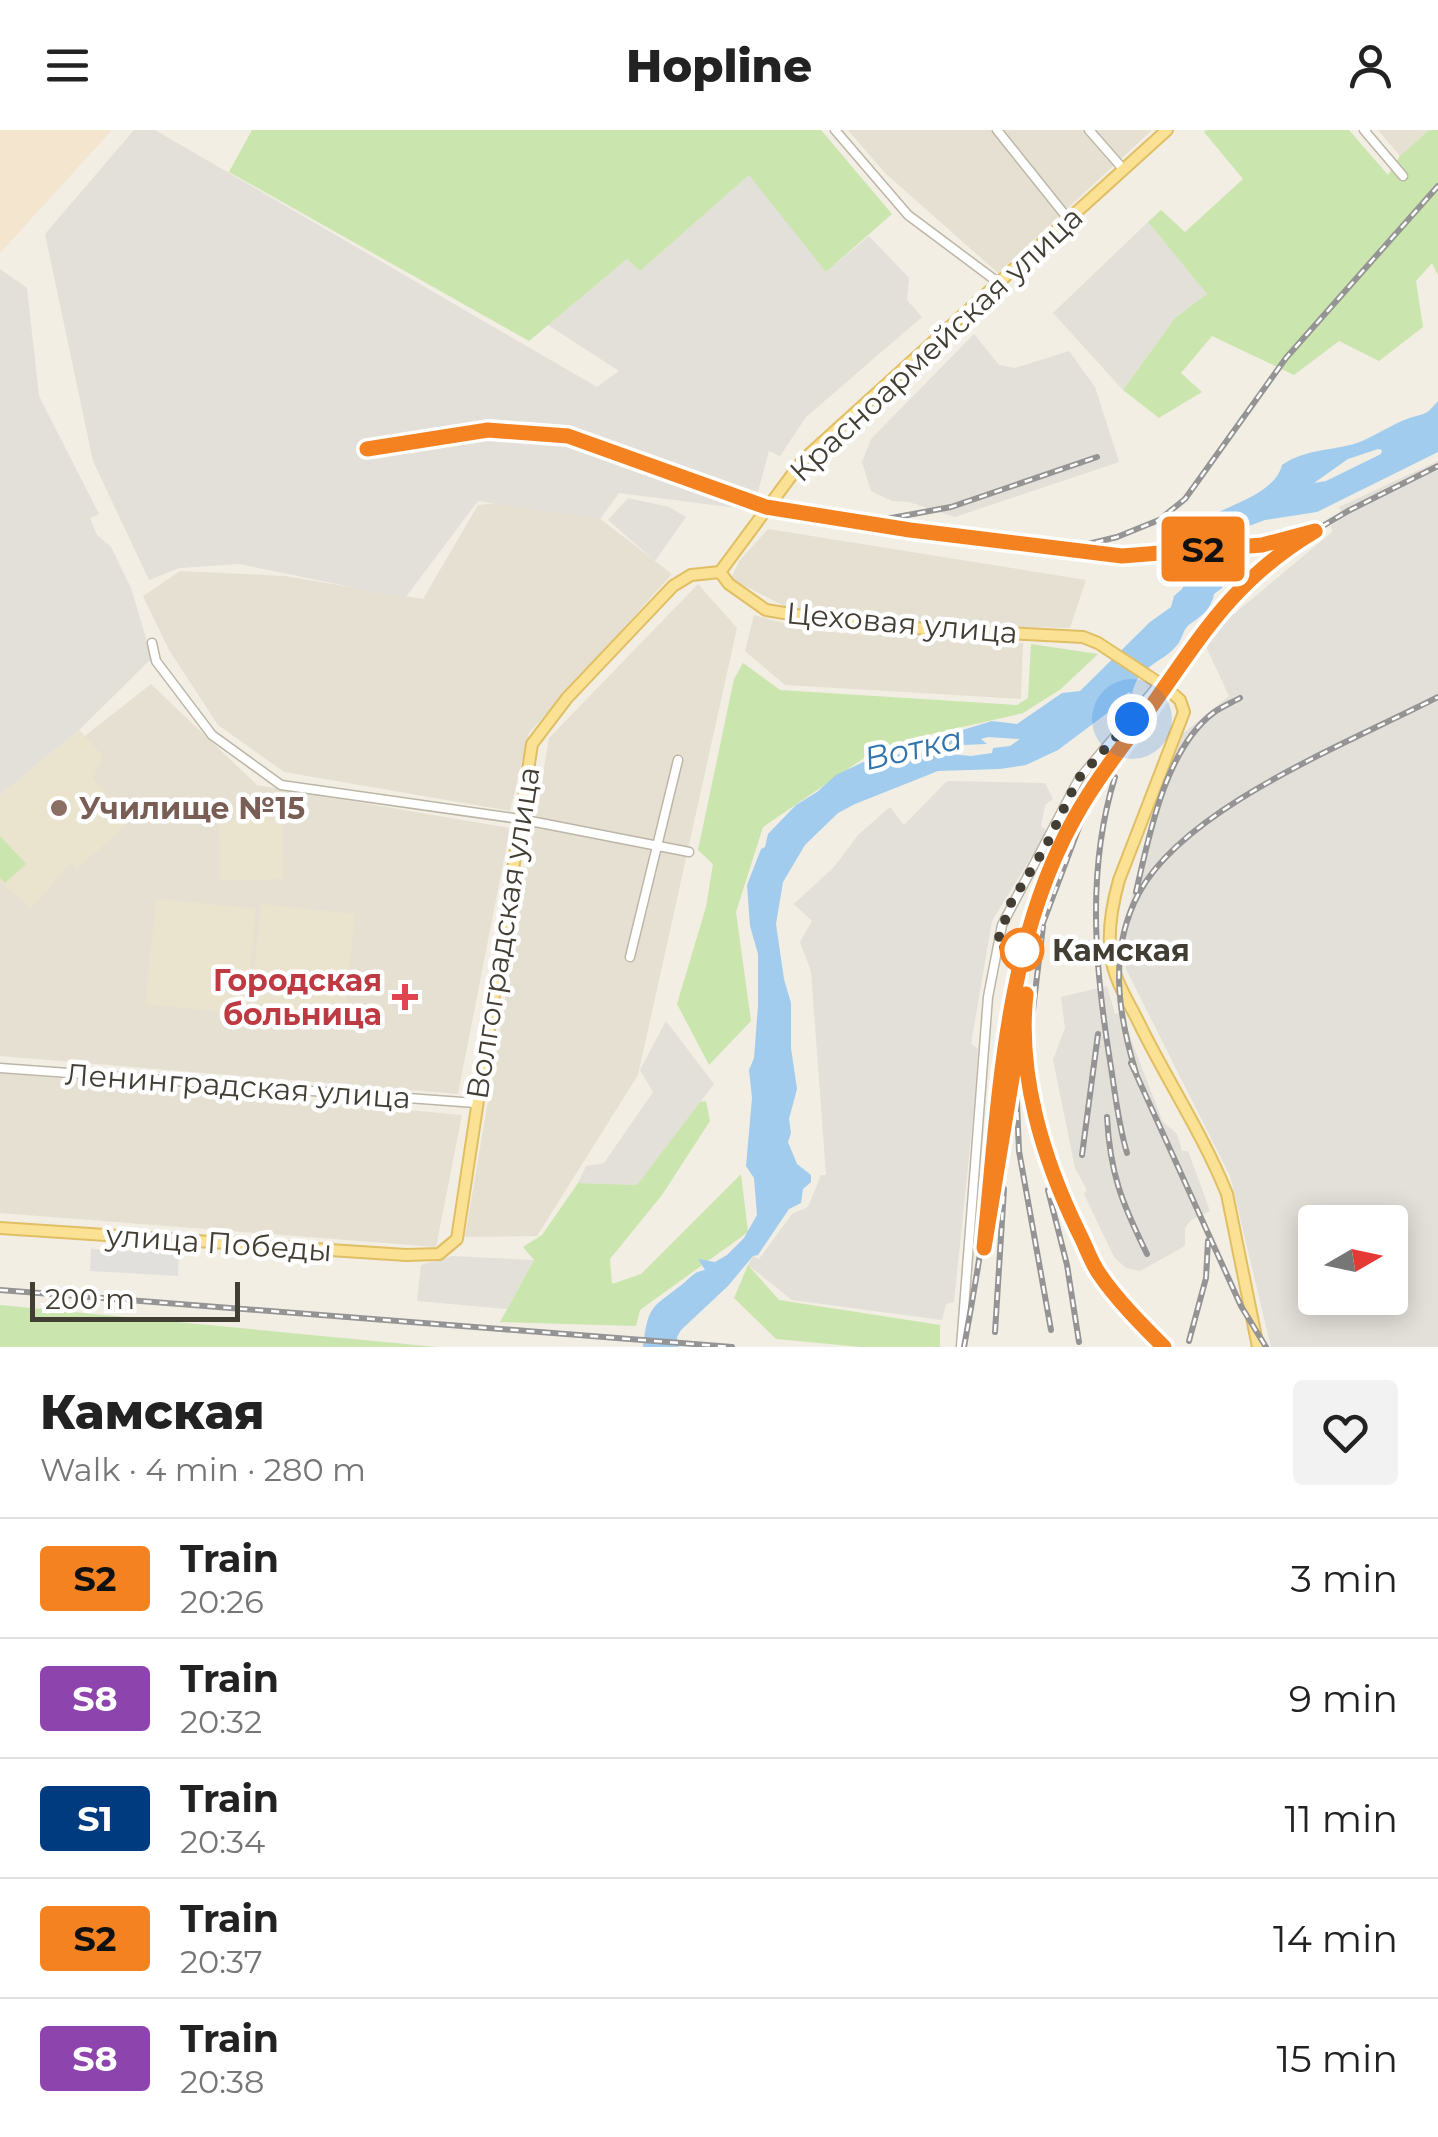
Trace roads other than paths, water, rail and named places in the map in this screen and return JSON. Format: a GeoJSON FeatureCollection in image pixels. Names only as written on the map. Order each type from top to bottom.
{"type":"FeatureCollection","features":[{"type":"Feature","properties":{"kind":"main road","name":"Красноармейская улица"},"geometry":{"type":"LineString","coordinates":[[720,572],[803,460],[1167,130]]}},
{"type":"Feature","properties":{"kind":"main road","name":"Цеховая улица"},"geometry":{"type":"LineString","coordinates":[[720,572],[729,584],[766,610],[856,625],[1083,637],[1157,681]]}},
{"type":"Feature","properties":{"kind":"main road","name":"Волгоградская улица"},"geometry":{"type":"LineString","coordinates":[[439,1254],[457,1239],[532,744],[567,698],[673,586],[691,575],[720,572]]}},
{"type":"Feature","properties":{"kind":"main road"},"geometry":{"type":"LineString","coordinates":[[1157,681],[1180,700],[1184,712],[1119,880],[1112,909],[1110,954],[1118,980],[1157,1061],[1227,1194],[1258,1347]]}},
{"type":"Feature","properties":{"kind":"main road","name":"улица Победы"},"geometry":{"type":"LineString","coordinates":[[0,1228],[439,1254]]}},
{"type":"Feature","properties":{"kind":"street"},"geometry":{"type":"LineString","coordinates":[[836,130],[908,215],[1000,282]]}},
{"type":"Feature","properties":{"kind":"street"},"geometry":{"type":"LineString","coordinates":[[997,130],[1070,220]]}},
{"type":"Feature","properties":{"kind":"street"},"geometry":{"type":"LineString","coordinates":[[1089,130],[1124,170]]}},
{"type":"Feature","properties":{"kind":"street"},"geometry":{"type":"LineString","coordinates":[[1364,130],[1403,176]]}},
{"type":"Feature","properties":{"kind":"street"},"geometry":{"type":"LineString","coordinates":[[152,643],[156,661],[212,735],[280,785],[520,820],[689,852]]}},
{"type":"Feature","properties":{"kind":"street"},"geometry":{"type":"LineString","coordinates":[[960,1347],[988,997],[1002,925],[1078,779],[1157,681]]}},
{"type":"Feature","properties":{"kind":"street"},"geometry":{"type":"LineString","coordinates":[[630,957],[678,760]]}},
{"type":"Feature","properties":{"kind":"street","name":"Ленинградская улица"},"geometry":{"type":"LineString","coordinates":[[0,1068],[476,1103]]}},
{"type":"Feature","properties":{"kind":"water"},"geometry":{"type":"Polygon","coordinates":[[[1438,401],[1438,452],[1317,512],[1265,520],[1241,529],[1222,588],[1214,594],[1205,612],[1188,626],[1171,651],[1145,670],[1132,694],[1115,701],[1114,708],[1058,750],[1026,765],[938,771],[838,813],[805,845],[783,882],[776,924],[791,1003],[791,1048],[797,1089],[788,1142],[797,1164],[811,1175],[811,1182],[803,1189],[801,1203],[789,1209],[758,1255],[681,1330],[677,1337],[679,1347],[643,1347],[654,1308],[694,1274],[705,1270],[698,1259],[715,1262],[727,1255],[744,1238],[757,1215],[754,1178],[746,1166],[752,1098],[749,1070],[754,1058],[758,1006],[758,954],[750,926],[747,885],[768,834],[796,805],[836,775],[876,756],[917,756],[959,731],[992,721],[1017,724],[1062,693],[1080,691],[1150,622],[1171,607],[1196,562],[1215,514],[1264,489],[1282,465],[1291,460],[1357,443],[1424,414],[1438,401]],[[1378,449],[1348,459],[1314,483],[1381,454],[1378,449]],[[981,739],[987,744],[963,745],[950,754],[992,753],[993,748],[1010,746],[1020,739],[981,739]]]}},
{"type":"Feature","properties":{"kind":"railway"},"geometry":{"type":"LineString","coordinates":[[1080,546],[1117,537],[1159,520],[1185,499],[1286,358],[1438,186]]}},
{"type":"Feature","properties":{"kind":"railway"},"geometry":{"type":"LineString","coordinates":[[367,449],[488,430],[569,436],[766,507],[910,530],[1122,556],[1262,545],[1315,531]]}},
{"type":"Feature","properties":{"kind":"railway"},"geometry":{"type":"LineString","coordinates":[[886,519],[951,507],[1097,457]]}},
{"type":"Feature","properties":{"kind":"railway"},"geometry":{"type":"LineString","coordinates":[[1037,939],[1084,814],[1124,744],[1246,580],[1279,552],[1348,511],[1438,466]]}},
{"type":"Feature","properties":{"kind":"railway"},"geometry":{"type":"LineString","coordinates":[[1136,1073],[1121,1005],[1120,959],[1129,915],[1162,861],[1193,832],[1274,779],[1438,697]]}},
{"type":"Feature","properties":{"kind":"railway"},"geometry":{"type":"LineString","coordinates":[[1136,892],[1171,771],[1196,729],[1213,713],[1240,698]]}},
{"type":"Feature","properties":{"kind":"railway"},"geometry":{"type":"LineString","coordinates":[[1115,777],[1100,848],[1097,955],[1127,1153]]}},
{"type":"Feature","properties":{"kind":"railway"},"geometry":{"type":"LineString","coordinates":[[964,1347],[988,1204],[1014,993],[1033,920]]}},
{"type":"Feature","properties":{"kind":"railway"},"geometry":{"type":"LineString","coordinates":[[1033,1010],[1043,926]]}},
{"type":"Feature","properties":{"kind":"railway"},"geometry":{"type":"LineString","coordinates":[[1026,996],[1029,1087],[1054,1176],[1098,1273],[1164,1347]]}},
{"type":"Feature","properties":{"kind":"railway"},"geometry":{"type":"LineString","coordinates":[[1082,1155],[1098,1034]]}},
{"type":"Feature","properties":{"kind":"railway"},"geometry":{"type":"LineString","coordinates":[[1131,1063],[1241,1306],[1266,1347]]}},
{"type":"Feature","properties":{"kind":"railway"},"geometry":{"type":"LineString","coordinates":[[1016,1080],[1019,1151],[1051,1330]]}},
{"type":"Feature","properties":{"kind":"railway"},"geometry":{"type":"LineString","coordinates":[[1107,1117],[1119,1188],[1147,1254]]}},
{"type":"Feature","properties":{"kind":"railway"},"geometry":{"type":"LineString","coordinates":[[995,1332],[1004,1189]]}},
{"type":"Feature","properties":{"kind":"railway"},"geometry":{"type":"LineString","coordinates":[[1048,1190],[1067,1265],[1079,1342]]}},
{"type":"Feature","properties":{"kind":"railway"},"geometry":{"type":"LineString","coordinates":[[1189,1341],[1206,1278],[1208,1241]]}},
{"type":"Feature","properties":{"kind":"railway"},"geometry":{"type":"LineString","coordinates":[[0,1290],[732,1347]]}},
{"type":"Feature","properties":{"kind":"train","name":"S2"},"geometry":{"type":"LineString","coordinates":[[367,449],[488,430],[568,436],[766,507],[1026,546],[1122,556],[1262,545],[1315,531],[1279,552],[1246,580],[1108,762],[1065,836],[1022,950],[1013,996],[984,1248],[1026,994],[1024,1013],[1032,1093],[1060,1194],[1098,1272],[1164,1347]]}},
{"type":"Feature","properties":{"kind":"place","name":"Училище №15"},"geometry":{"type":"Point","coordinates":[59,808]}},
{"type":"Feature","properties":{"kind":"place","name":"Камская"},"geometry":{"type":"Point","coordinates":[1022,950]}},
{"type":"Feature","properties":{"kind":"place","name":"Городская больница"},"geometry":{"type":"Point","coordinates":[405,997]}},
{"type":"Feature","properties":{"kind":"water label","name":"Вотка"},"geometry":{"type":"Point","coordinates":[913,748]}}]}
